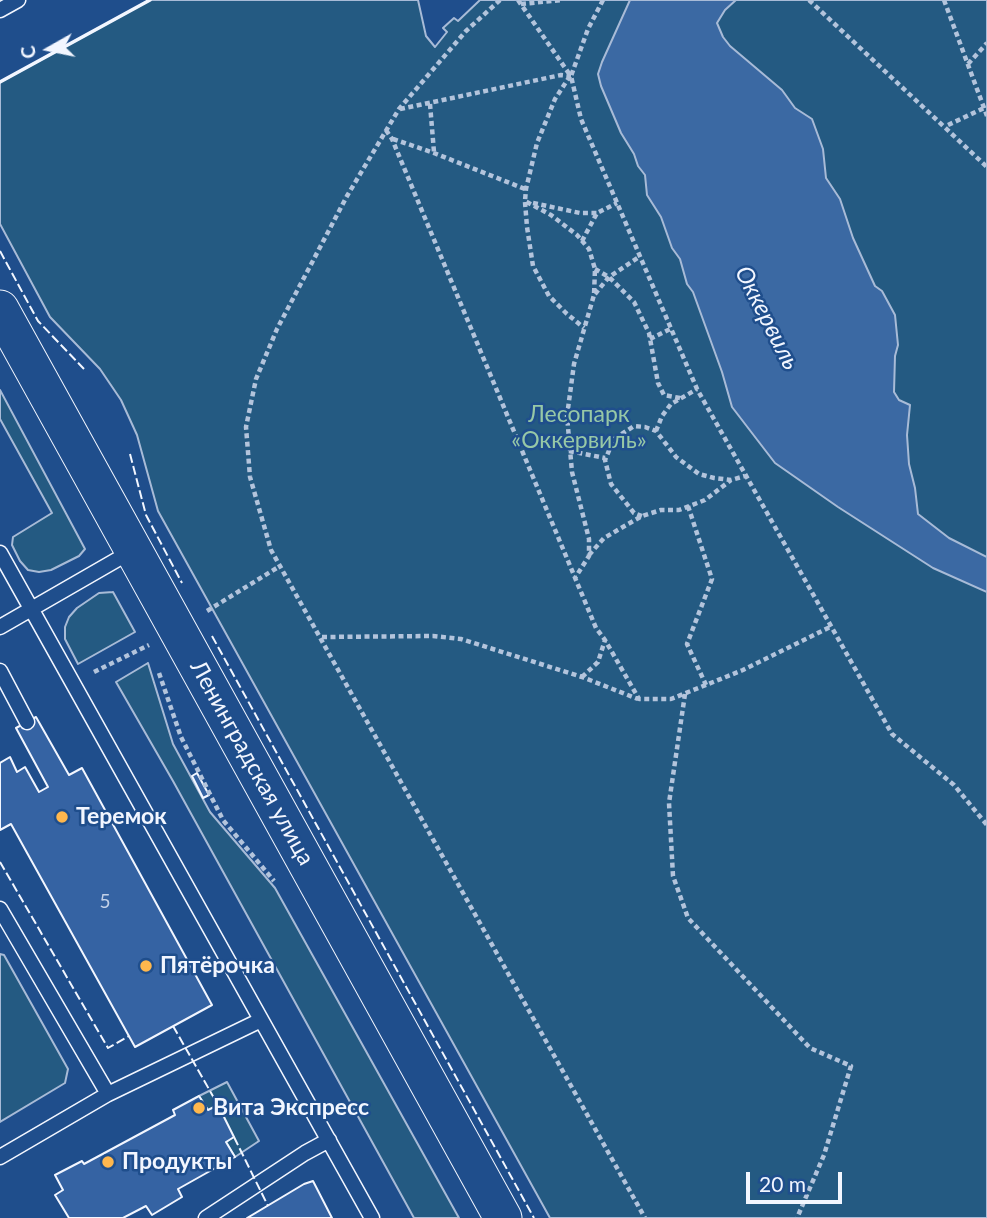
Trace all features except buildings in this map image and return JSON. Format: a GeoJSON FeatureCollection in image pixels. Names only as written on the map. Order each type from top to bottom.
{"type":"FeatureCollection","features":[{"type":"Feature","properties":{"kind":"street","name":"Ленинградская улица"},"geometry":{"type":"LineString","coordinates":[[0,309],[503,1218]]}},
{"type":"Feature","properties":{"kind":"lane"},"geometry":{"type":"LineString","coordinates":[[0,10],[18,0]]}},
{"type":"Feature","properties":{"kind":"lane"},"geometry":{"type":"LineString","coordinates":[[0,627],[134,551]]}},
{"type":"Feature","properties":{"kind":"lane"},"geometry":{"type":"LineString","coordinates":[[0,553],[372,1218]]}},
{"type":"Feature","properties":{"kind":"lane"},"geometry":{"type":"LineString","coordinates":[[0,671],[27,722]]}},
{"type":"Feature","properties":{"kind":"lane"},"geometry":{"type":"LineString","coordinates":[[0,909],[108,1094]]}},
{"type":"Feature","properties":{"kind":"lane"},"geometry":{"type":"LineString","coordinates":[[0,1157],[108,1094],[261,1020]]}},
{"type":"Feature","properties":{"kind":"lane"},"geometry":{"type":"LineString","coordinates":[[206,1218],[329,1140]]}},
{"type":"Feature","properties":{"kind":"path"},"geometry":{"type":"LineString","coordinates":[[500,0],[466,32],[399,109],[347,196],[284,317],[256,379],[246,427],[250,477],[271,550],[645,1218]]}},
{"type":"Feature","properties":{"kind":"path"},"geometry":{"type":"LineString","coordinates":[[519,2],[562,0]]}},
{"type":"Feature","properties":{"kind":"path"},"geometry":{"type":"LineString","coordinates":[[584,328],[548,296],[533,266],[525,201],[537,143],[547,115],[570,76],[588,29],[603,0]]}},
{"type":"Feature","properties":{"kind":"path"},"geometry":{"type":"LineString","coordinates":[[809,0],[987,167]]}},
{"type":"Feature","properties":{"kind":"path"},"geometry":{"type":"LineString","coordinates":[[944,0],[987,116]]}},
{"type":"Feature","properties":{"kind":"path"},"geometry":{"type":"LineString","coordinates":[[519,2],[570,76],[581,120],[670,329],[697,389],[745,476],[892,734],[954,785],[987,825]]}},
{"type":"Feature","properties":{"kind":"path"},"geometry":{"type":"LineString","coordinates":[[968,64],[986,45]]}},
{"type":"Feature","properties":{"kind":"path"},"geometry":{"type":"LineString","coordinates":[[399,109],[561,75],[570,76]]}},
{"type":"Feature","properties":{"kind":"path"},"geometry":{"type":"LineString","coordinates":[[430,104],[434,153]]}},
{"type":"Feature","properties":{"kind":"path"},"geometry":{"type":"LineString","coordinates":[[948,125],[984,108]]}},
{"type":"Feature","properties":{"kind":"path"},"geometry":{"type":"LineString","coordinates":[[386,130],[596,628],[639,699]]}},
{"type":"Feature","properties":{"kind":"path"},"geometry":{"type":"LineString","coordinates":[[392,139],[526,189]]}},
{"type":"Feature","properties":{"kind":"path"},"geometry":{"type":"LineString","coordinates":[[525,201],[597,214]]}},
{"type":"Feature","properties":{"kind":"path"},"geometry":{"type":"LineString","coordinates":[[525,201],[551,215],[582,241],[589,248],[595,269],[594,295],[573,364],[567,416],[575,491],[589,539],[589,556]]}},
{"type":"Feature","properties":{"kind":"path"},"geometry":{"type":"LineString","coordinates":[[582,241],[597,214],[617,203]]}},
{"type":"Feature","properties":{"kind":"path"},"geometry":{"type":"LineString","coordinates":[[594,295],[609,277],[639,257]]}},
{"type":"Feature","properties":{"kind":"path"},"geometry":{"type":"LineString","coordinates":[[595,269],[609,277],[634,302],[650,339],[658,383],[664,395],[680,398]]}},
{"type":"Feature","properties":{"kind":"path"},"geometry":{"type":"LineString","coordinates":[[650,339],[670,329]]}},
{"type":"Feature","properties":{"kind":"path"},"geometry":{"type":"LineString","coordinates":[[656,431],[662,416],[680,398],[697,389]]}},
{"type":"Feature","properties":{"kind":"path"},"geometry":{"type":"LineString","coordinates":[[642,516],[634,513],[611,484],[605,458],[614,439],[634,426],[656,431],[688,468],[714,478],[731,480]]}},
{"type":"Feature","properties":{"kind":"path"},"geometry":{"type":"LineString","coordinates":[[569,451],[605,458]]}},
{"type":"Feature","properties":{"kind":"path"},"geometry":{"type":"LineString","coordinates":[[575,579],[604,538],[642,516],[661,510],[679,510],[705,500],[731,480],[745,476]]}},
{"type":"Feature","properties":{"kind":"path"},"geometry":{"type":"LineString","coordinates":[[688,506],[712,579],[687,644],[706,685]]}},
{"type":"Feature","properties":{"kind":"path"},"geometry":{"type":"LineString","coordinates":[[206,612],[280,566]]}},
{"type":"Feature","properties":{"kind":"path"},"geometry":{"type":"LineString","coordinates":[[322,637],[433,636],[461,639],[582,677],[639,699],[671,699],[743,670],[832,626]]}},
{"type":"Feature","properties":{"kind":"path"},"geometry":{"type":"LineString","coordinates":[[582,677],[598,662],[605,639]]}},
{"type":"Feature","properties":{"kind":"path"},"geometry":{"type":"LineString","coordinates":[[85,676],[150,645]]}},
{"type":"Feature","properties":{"kind":"path"},"geometry":{"type":"LineString","coordinates":[[685,694],[669,803],[673,876],[688,918],[810,1048],[851,1066],[824,1156],[797,1218]]}},
{"type":"Feature","properties":{"kind":"green space","name":"Лесопарк «Оккервиль»"},"geometry":{"type":"Polygon","coordinates":[[[150,0],[418,0],[426,36],[435,47],[447,32],[443,28],[454,18],[458,21],[480,0],[987,0],[987,1218],[550,1218],[158,511],[137,435],[121,400],[100,369],[50,317],[0,224],[0,82],[150,0]]]}},
{"type":"Feature","properties":{"kind":"green space"},"geometry":{"type":"Polygon","coordinates":[[[0,390],[85,549],[79,556],[51,570],[28,570],[12,545],[13,537],[52,513],[0,419],[0,390]]]}},
{"type":"Feature","properties":{"kind":"green space"},"geometry":{"type":"Polygon","coordinates":[[[113,592],[135,632],[78,664],[65,639],[65,627],[69,617],[99,593],[113,592]]]}},
{"type":"Feature","properties":{"kind":"green space"},"geometry":{"type":"Polygon","coordinates":[[[148,663],[173,744],[210,812],[275,888],[459,1218],[414,1218],[116,682],[148,663]]]}},
{"type":"Feature","properties":{"kind":"green space"},"geometry":{"type":"Polygon","coordinates":[[[0,954],[4,955],[68,1069],[65,1083],[0,1122],[0,954]]]}},
{"type":"Feature","properties":{"kind":"green space"},"geometry":{"type":"Polygon","coordinates":[[[227,1082],[259,1141],[235,1157],[226,1142],[233,1137],[199,1096],[227,1082]]]}},
{"type":"Feature","properties":{"kind":"water","name":"Оккервиль"},"geometry":{"type":"Polygon","coordinates":[[[630,0],[736,0],[725,10],[717,23],[723,37],[782,90],[795,108],[812,119],[823,149],[826,178],[840,199],[853,238],[875,286],[882,291],[895,315],[898,345],[894,392],[899,400],[910,405],[907,435],[909,464],[918,514],[949,538],[987,557],[987,592],[933,568],[775,463],[732,407],[722,372],[693,292],[687,284],[680,259],[672,248],[661,217],[647,195],[645,175],[621,133],[601,86],[598,74],[602,62],[630,0]]]}},
{"type":"Feature","properties":{"kind":"fence"},"geometry":{"type":"LineString","coordinates":[[0,251],[38,321],[84,369]]}},
{"type":"Feature","properties":{"kind":"fence"},"geometry":{"type":"LineString","coordinates":[[130,454],[146,515],[182,583]]}},
{"type":"Feature","properties":{"kind":"fence"},"geometry":{"type":"LineString","coordinates":[[212,636],[534,1218]]}},
{"type":"Feature","properties":{"kind":"fence"},"geometry":{"type":"LineString","coordinates":[[0,862],[108,1048],[129,1036]]}},
{"type":"Feature","properties":{"kind":"fence"},"geometry":{"type":"LineString","coordinates":[[173,1026],[218,1105]]}},
{"type":"Feature","properties":{"kind":"fence"},"geometry":{"type":"LineString","coordinates":[[234,1137],[268,1206]]}},
{"type":"Feature","properties":{"kind":"wall"},"geometry":{"type":"LineString","coordinates":[[0,82],[150,0]]}},
{"type":"Feature","properties":{"kind":"place","name":"Теремок"},"geometry":{"type":"Point","coordinates":[62,817]}},
{"type":"Feature","properties":{"kind":"place","name":"Пятёрочка"},"geometry":{"type":"Point","coordinates":[146,966]}},
{"type":"Feature","properties":{"kind":"place","name":"Вита Экспресс"},"geometry":{"type":"Point","coordinates":[199,1108]}},
{"type":"Feature","properties":{"kind":"place","name":"Продукты"},"geometry":{"type":"Point","coordinates":[108,1162]}}]}
